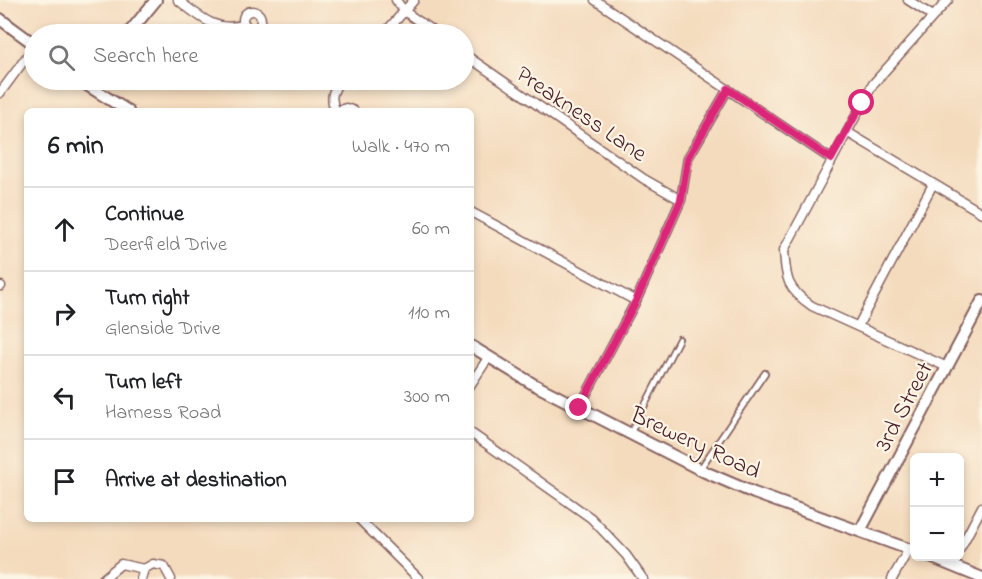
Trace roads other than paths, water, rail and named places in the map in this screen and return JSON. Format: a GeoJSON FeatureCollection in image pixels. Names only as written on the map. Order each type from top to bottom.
{"type":"FeatureCollection","features":[{"type":"Feature","properties":{"kind":"street"},"geometry":{"type":"LineString","coordinates":[[136,24],[156,0]]}},
{"type":"Feature","properties":{"kind":"street"},"geometry":{"type":"LineString","coordinates":[[178,0],[204,20],[214,24]]}},
{"type":"Feature","properties":{"kind":"street"},"geometry":{"type":"LineString","coordinates":[[396,0],[404,10],[423,24]]}},
{"type":"Feature","properties":{"kind":"street"},"geometry":{"type":"LineString","coordinates":[[392,24],[414,0]]}},
{"type":"Feature","properties":{"kind":"street"},"geometry":{"type":"LineString","coordinates":[[595,0],[831,159]]}},
{"type":"Feature","properties":{"kind":"street"},"geometry":{"type":"LineString","coordinates":[[908,0],[933,16]]}},
{"type":"Feature","properties":{"kind":"street"},"geometry":{"type":"LineString","coordinates":[[947,367],[812,306],[795,294],[785,277],[784,250],[873,84],[948,0]]}},
{"type":"Feature","properties":{"kind":"street"},"geometry":{"type":"LineString","coordinates":[[0,19],[24,38]]}},
{"type":"Feature","properties":{"kind":"street"},"geometry":{"type":"LineString","coordinates":[[0,93],[24,60]]}},
{"type":"Feature","properties":{"kind":"street","name":"Preakness Lane"},"geometry":{"type":"LineString","coordinates":[[474,61],[644,179],[681,200]]}},
{"type":"Feature","properties":{"kind":"street"},"geometry":{"type":"LineString","coordinates":[[579,408],[636,301],[681,200],[688,158],[728,89]]}},
{"type":"Feature","properties":{"kind":"street"},"geometry":{"type":"LineString","coordinates":[[98,90],[124,108]]}},
{"type":"Feature","properties":{"kind":"street"},"geometry":{"type":"LineString","coordinates":[[334,90],[332,102],[335,108]]}},
{"type":"Feature","properties":{"kind":"street"},"geometry":{"type":"LineString","coordinates":[[847,132],[982,213]]}},
{"type":"Feature","properties":{"kind":"street"},"geometry":{"type":"LineString","coordinates":[[858,326],[933,184]]}},
{"type":"Feature","properties":{"kind":"street"},"geometry":{"type":"LineString","coordinates":[[474,214],[636,301]]}},
{"type":"Feature","properties":{"kind":"street","name":"3rd Street"},"geometry":{"type":"LineString","coordinates":[[860,531],[982,301]]}},
{"type":"Feature","properties":{"kind":"street","name":"Brewery Road"},"geometry":{"type":"LineString","coordinates":[[474,348],[579,408],[700,469],[754,493],[910,549]]}},
{"type":"Feature","properties":{"kind":"street"},"geometry":{"type":"LineString","coordinates":[[474,379],[488,358]]}},
{"type":"Feature","properties":{"kind":"street"},"geometry":{"type":"LineString","coordinates":[[474,435],[591,518],[626,555],[643,579]]}},
{"type":"Feature","properties":{"kind":"street"},"geometry":{"type":"LineString","coordinates":[[964,541],[982,507]]}},
{"type":"Feature","properties":{"kind":"street"},"geometry":{"type":"LineString","coordinates":[[362,522],[419,579]]}},
{"type":"Feature","properties":{"kind":"street"},"geometry":{"type":"LineString","coordinates":[[892,579],[910,553]]}},
{"type":"Feature","properties":{"kind":"street"},"geometry":{"type":"LineString","coordinates":[[953,561],[982,578]]}},
{"type":"Feature","properties":{"kind":"street"},"geometry":{"type":"LineString","coordinates":[[103,579],[121,564],[144,569],[159,564],[168,570],[171,579]]}},
{"type":"Feature","properties":{"kind":"street"},"geometry":{"type":"LineString","coordinates":[[141,579],[144,569]]}},
{"type":"Feature","properties":{"kind":"lane"},"geometry":{"type":"LineString","coordinates":[[630,434],[680,339]]}},
{"type":"Feature","properties":{"kind":"lane"},"geometry":{"type":"LineString","coordinates":[[700,469],[765,373]]}}]}
